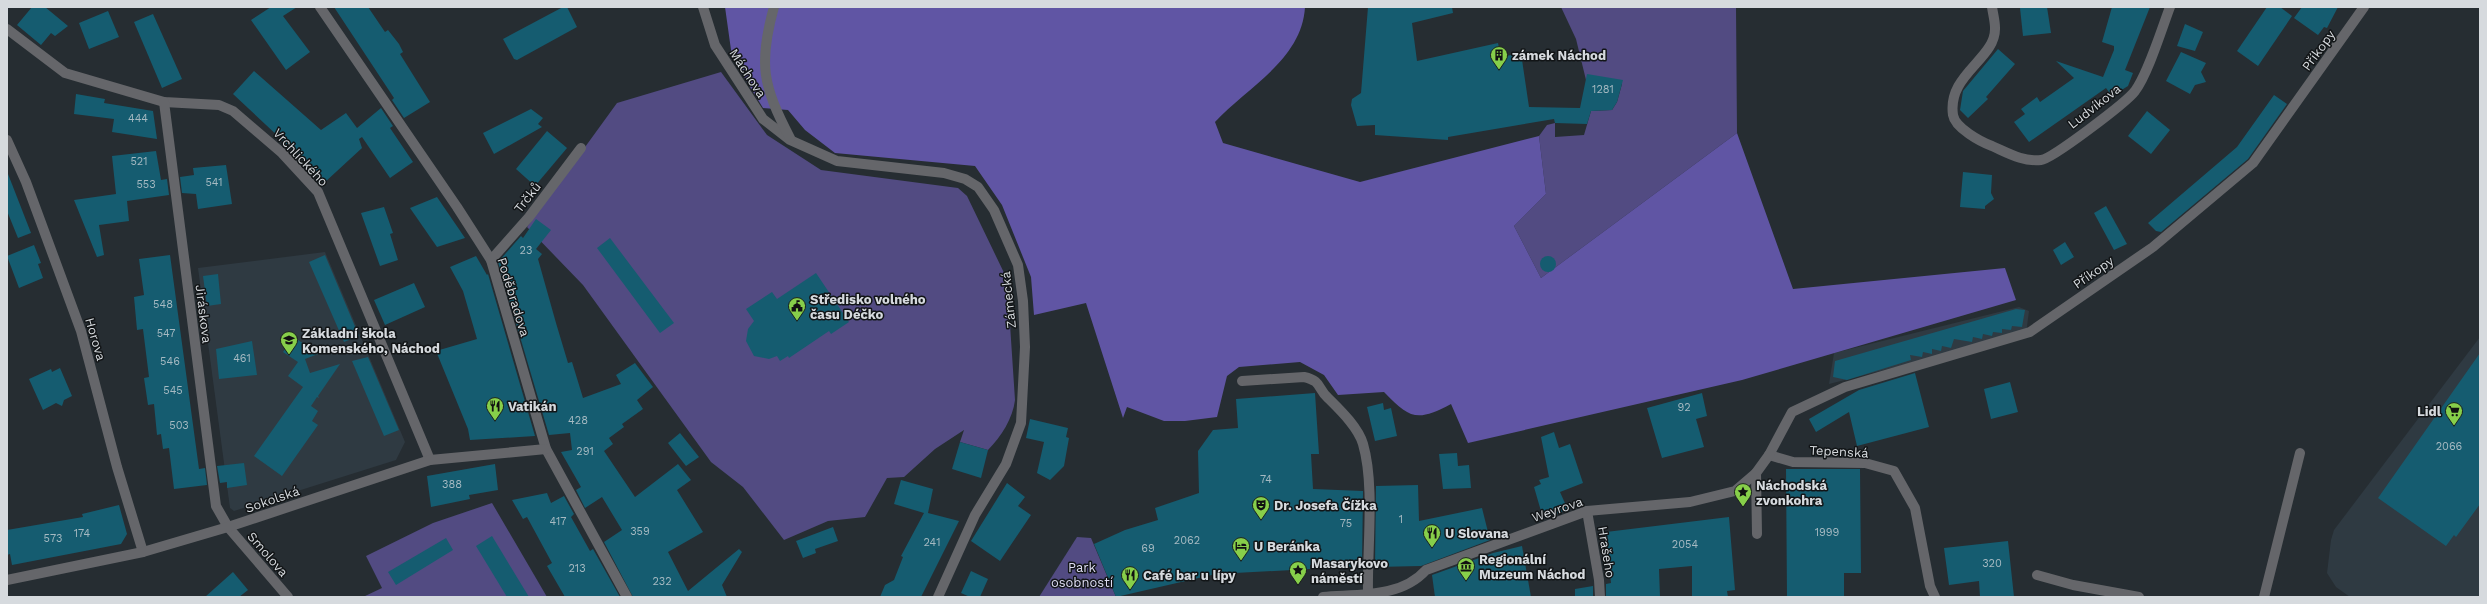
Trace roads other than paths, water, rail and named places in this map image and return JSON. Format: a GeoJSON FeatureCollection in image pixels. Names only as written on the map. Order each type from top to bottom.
{"type":"FeatureCollection","features":[{"type":"Feature","properties":{"kind":"street","name":"Poděbradova"},"geometry":{"type":"LineString","coordinates":[[320,7],[457,207],[491,260],[546,449],[628,597]]}},
{"type":"Feature","properties":{"kind":"street","name":"Máchova"},"geometry":{"type":"LineString","coordinates":[[703,7],[715,45],[740,85],[763,120],[790,140]]}},
{"type":"Feature","properties":{"kind":"street"},"geometry":{"type":"LineString","coordinates":[[774,7],[765,39],[764,67],[772,103],[790,140]]}},
{"type":"Feature","properties":{"kind":"street","name":"Ludvíkova"},"geometry":{"type":"LineString","coordinates":[[1992,7],[1996,29],[1991,42],[1957,87],[1953,102],[1953,116],[1961,126],[1987,144],[2023,160],[2042,160],[2123,104],[2136,90],[2170,7]]}},
{"type":"Feature","properties":{"kind":"street","name":"Příkopy"},"geometry":{"type":"LineString","coordinates":[[1769,455],[1792,412],[1845,387],[2030,332],[2153,247],[2253,163],[2364,7]]}},
{"type":"Feature","properties":{"kind":"street","name":"Vrchlického"},"geometry":{"type":"LineString","coordinates":[[7,29],[65,74],[164,102],[219,105],[233,111],[282,153],[318,192],[430,460]]}},
{"type":"Feature","properties":{"kind":"street","name":"Jiráskova"},"geometry":{"type":"LineString","coordinates":[[164,102],[216,506],[228,527]]}},
{"type":"Feature","properties":{"kind":"street","name":"Horova"},"geometry":{"type":"LineString","coordinates":[[7,140],[26,182],[81,331],[117,467],[143,552]]}},
{"type":"Feature","properties":{"kind":"street","name":"Zámecká"},"geometry":{"type":"LineString","coordinates":[[790,140],[837,161],[944,173],[964,179],[978,187],[994,210],[1018,265],[1023,301],[1025,346],[1021,423],[1006,464],[975,514],[938,597]]}},
{"type":"Feature","properties":{"kind":"street","name":"Trčků"},"geometry":{"type":"LineString","coordinates":[[491,260],[529,217],[581,148]]}},
{"type":"Feature","properties":{"kind":"street"},"geometry":{"type":"LineString","coordinates":[[1242,381],[1304,377],[1313,379],[1319,384],[1325,396],[1341,411],[1362,443],[1368,481],[1368,593]]}},
{"type":"Feature","properties":{"kind":"street","name":"Sokolská"},"geometry":{"type":"LineString","coordinates":[[7,580],[143,552],[228,527],[430,460],[546,449]]}},
{"type":"Feature","properties":{"kind":"street"},"geometry":{"type":"LineString","coordinates":[[2264,597],[2300,453]]}},
{"type":"Feature","properties":{"kind":"street","name":"Weyrova"},"geometry":{"type":"LineString","coordinates":[[1398,593],[1419,578],[1426,570],[1587,511],[1690,502],[1735,491],[1756,473],[1769,455]]}},
{"type":"Feature","properties":{"kind":"street","name":"Tepenská"},"geometry":{"type":"LineString","coordinates":[[1769,455],[1793,462],[1865,463],[1894,471],[1915,508],[1930,586],[1935,597]]}},
{"type":"Feature","properties":{"kind":"street"},"geometry":{"type":"LineString","coordinates":[[1756,473],[1757,534]]}},
{"type":"Feature","properties":{"kind":"street","name":"Hrašeho"},"geometry":{"type":"LineString","coordinates":[[1587,511],[1599,580],[1600,597]]}},
{"type":"Feature","properties":{"kind":"street","name":"Smolova"},"geometry":{"type":"LineString","coordinates":[[228,527],[288,597]]}},
{"type":"Feature","properties":{"kind":"street"},"geometry":{"type":"LineString","coordinates":[[2037,575],[2073,585],[2139,597]]}},
{"type":"Feature","properties":{"kind":"street"},"geometry":{"type":"LineString","coordinates":[[1324,597],[1368,593],[1398,593]]}},
{"type":"Feature","properties":{"kind":"place","name":"zámek Náchod"},"geometry":{"type":"Point","coordinates":[1499,70]}},
{"type":"Feature","properties":{"kind":"place","name":"Středisko volného času Déčko"},"geometry":{"type":"Point","coordinates":[797,321]}},
{"type":"Feature","properties":{"kind":"place","name":"Základní škola Komenského, Náchod"},"geometry":{"type":"Point","coordinates":[289,355]}},
{"type":"Feature","properties":{"kind":"place","name":"Vatikán"},"geometry":{"type":"Point","coordinates":[495,421]}},
{"type":"Feature","properties":{"kind":"place","name":"Lidl"},"geometry":{"type":"Point","coordinates":[2454,426]}},
{"type":"Feature","properties":{"kind":"place","name":"Náchodská zvonkohra"},"geometry":{"type":"Point","coordinates":[1743,507]}},
{"type":"Feature","properties":{"kind":"place","name":"Dr. Josefa Čížka"},"geometry":{"type":"Point","coordinates":[1261,520]}},
{"type":"Feature","properties":{"kind":"place","name":"U Slovana"},"geometry":{"type":"Point","coordinates":[1432,548]}},
{"type":"Feature","properties":{"kind":"place","name":"U Beránka"},"geometry":{"type":"Point","coordinates":[1241,561]}},
{"type":"Feature","properties":{"kind":"place","name":"Regionální Muzeum Náchod"},"geometry":{"type":"Point","coordinates":[1466,581]}},
{"type":"Feature","properties":{"kind":"place","name":"Masarykovo náměstí"},"geometry":{"type":"Point","coordinates":[1298,585]}},
{"type":"Feature","properties":{"kind":"place","name":"Café bar u lípy"},"geometry":{"type":"Point","coordinates":[1130,590]}},
{"type":"Feature","properties":{"kind":"park label","name":"Park osobností"},"geometry":{"type":"Point","coordinates":[1082,574]}}]}
